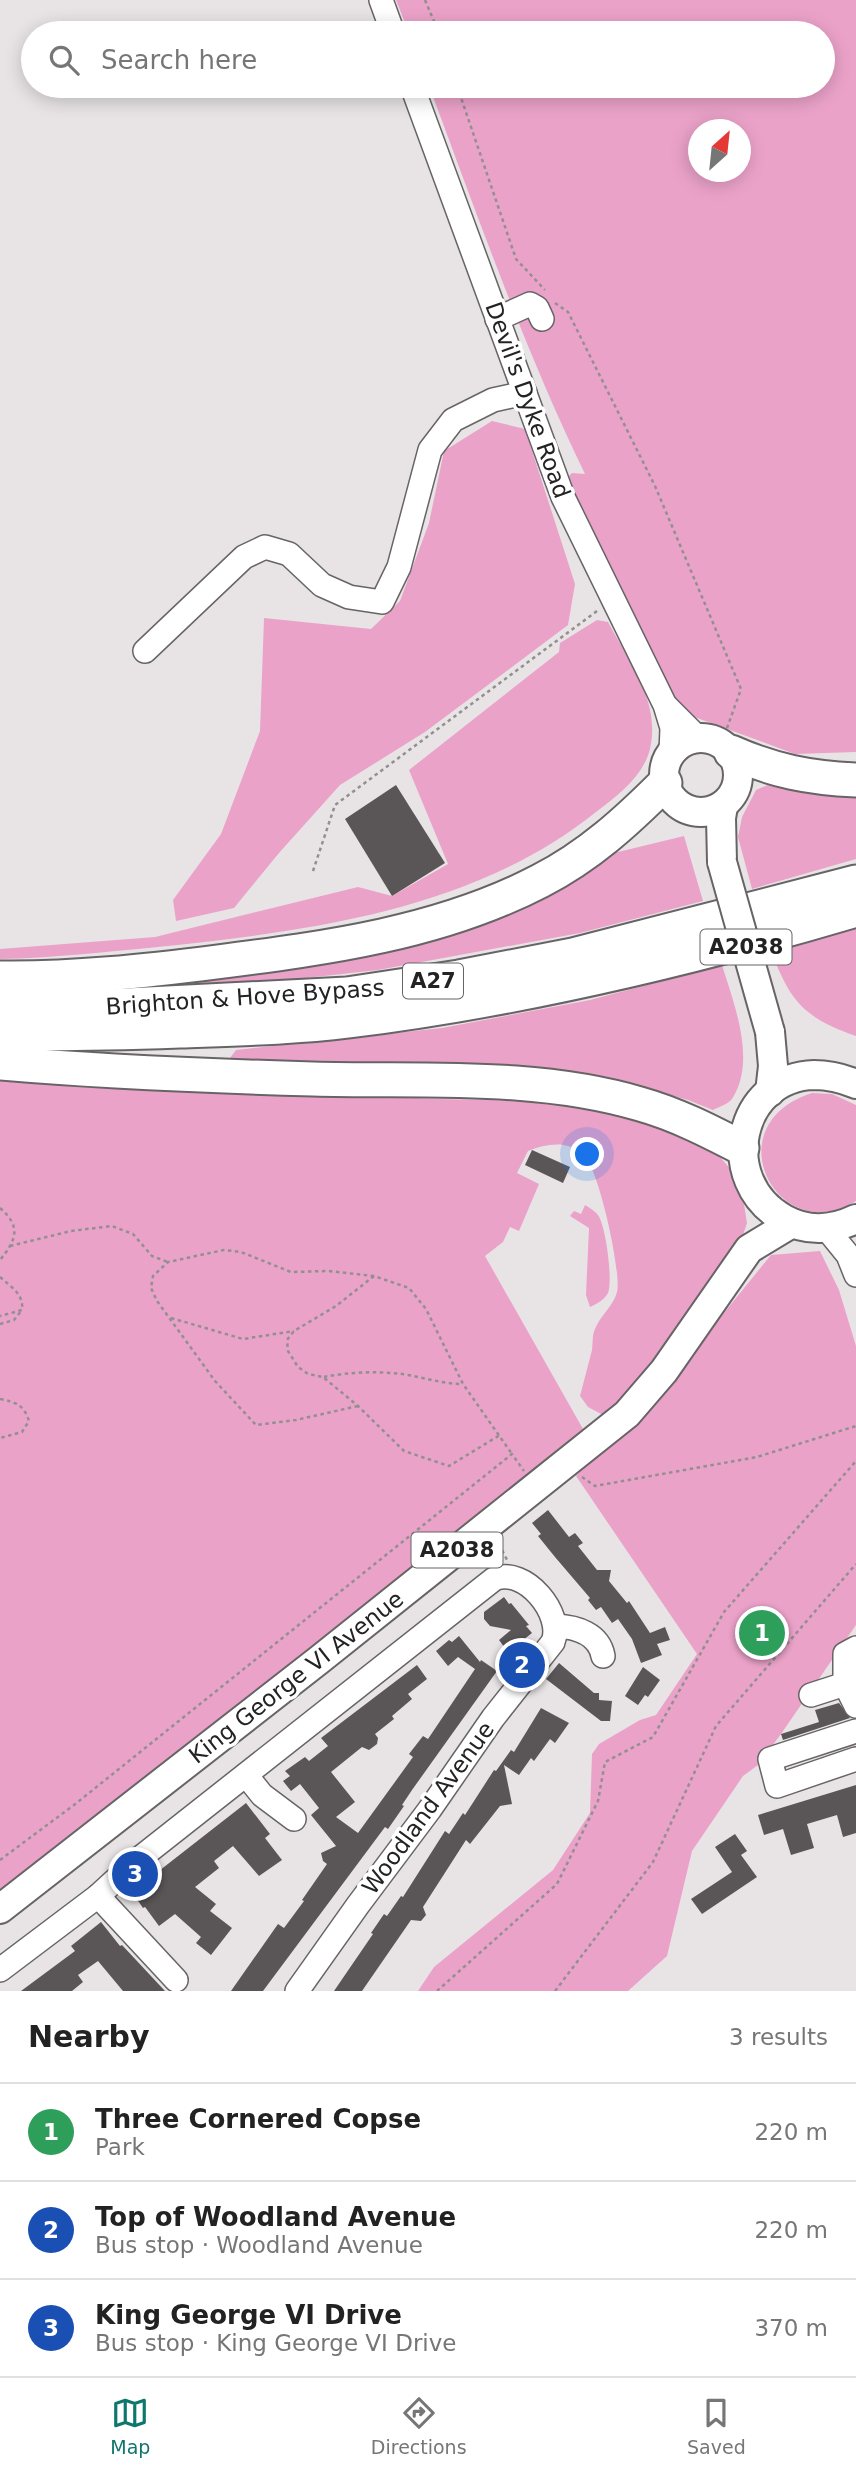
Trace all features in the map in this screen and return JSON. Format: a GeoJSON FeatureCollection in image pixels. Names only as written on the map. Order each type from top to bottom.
{"type":"FeatureCollection","features":[{"type":"Feature","properties":{"kind":"highway"},"geometry":{"type":"LineString","coordinates":[[731,752],[777,770],[856,780]]}},
{"type":"Feature","properties":{"kind":"highway","name":"A27"},"geometry":{"type":"LineString","coordinates":[[0,978],[100,974],[273,955],[354,942],[433,923],[507,897],[572,863],[604,841],[668,768]]}},
{"type":"Feature","properties":{"kind":"highway","name":"Brighton & Hove Bypass"},"geometry":{"type":"LineString","coordinates":[[0,1007],[49,1009],[347,994],[459,977],[573,955],[856,882]]}},
{"type":"Feature","properties":{"kind":"highway","name":"Brighton & Hove Bypass"},"geometry":{"type":"LineString","coordinates":[[0,1033],[49,1035],[292,1027],[351,1021],[589,979],[688,956],[856,910]]}},
{"type":"Feature","properties":{"kind":"highway"},"geometry":{"type":"LineString","coordinates":[[0,1063],[207,1075],[489,1083],[555,1088],[606,1095],[650,1107],[698,1125],[742,1148]]}},
{"type":"Feature","properties":{"kind":"main road"},"geometry":{"type":"LineString","coordinates":[[698,738],[722,744],[731,752],[736,763],[737,786],[732,797],[710,809],[686,809],[676,803],[669,794],[668,768],[688,741],[698,738]]}},
{"type":"Feature","properties":{"kind":"main road","name":"A2038"},"geometry":{"type":"LineString","coordinates":[[710,809],[721,818],[722,862],[770,1032],[773,1066],[770,1092]]}},
{"type":"Feature","properties":{"kind":"main road","name":"A2038"},"geometry":{"type":"LineString","coordinates":[[770,1032],[795,1063],[812,1075]]}},
{"type":"Feature","properties":{"kind":"main road"},"geometry":{"type":"LineString","coordinates":[[856,1084],[835,1076],[812,1075],[789,1080],[770,1092],[755,1108],[746,1127],[742,1148],[746,1173],[757,1196],[772,1213],[809,1228],[843,1225],[856,1219]]}},
{"type":"Feature","properties":{"kind":"main road","name":"King George VI Avenue"},"geometry":{"type":"LineString","coordinates":[[0,1909],[627,1414],[664,1371],[749,1249],[757,1196]]}},
{"type":"Feature","properties":{"kind":"main road","name":"King George VI Avenue"},"geometry":{"type":"LineString","coordinates":[[749,1249],[792,1223]]}},
{"type":"Feature","properties":{"kind":"street"},"geometry":{"type":"LineString","coordinates":[[381,0],[389,21]]}},
{"type":"Feature","properties":{"kind":"street","name":"Devil's Dyke Road"},"geometry":{"type":"LineString","coordinates":[[416,98],[563,497],[665,705],[671,728],[668,768]]}},
{"type":"Feature","properties":{"kind":"street"},"geometry":{"type":"LineString","coordinates":[[497,319],[530,304],[537,308],[542,319]]}},
{"type":"Feature","properties":{"kind":"street"},"geometry":{"type":"LineString","coordinates":[[145,651],[244,557],[265,547],[289,554],[322,585],[349,597],[382,602],[399,567],[430,450],[453,420],[493,400],[525,393]]}},
{"type":"Feature","properties":{"kind":"street","name":"Devil's Dyke Road"},"geometry":{"type":"LineString","coordinates":[[665,705],[698,738]]}},
{"type":"Feature","properties":{"kind":"street"},"geometry":{"type":"LineString","coordinates":[[826,1228],[848,1255],[856,1275]]}},
{"type":"Feature","properties":{"kind":"street"},"geometry":{"type":"LineString","coordinates":[[0,1970],[98,1896],[135,1863],[494,1579],[515,1578],[530,1587],[540,1598],[556,1626],[573,1628],[596,1639],[603,1656]]}},
{"type":"Feature","properties":{"kind":"street","name":"Woodland Avenue"},"geometry":{"type":"LineString","coordinates":[[297,1991],[493,1718],[550,1647],[556,1626]]}},
{"type":"Feature","properties":{"kind":"street"},"geometry":{"type":"LineString","coordinates":[[856,1648],[845,1654],[845,1685],[856,1706]]}},
{"type":"Feature","properties":{"kind":"street"},"geometry":{"type":"LineString","coordinates":[[811,1695],[845,1685]]}},
{"type":"Feature","properties":{"kind":"street"},"geometry":{"type":"LineString","coordinates":[[856,1731],[770,1759],[777,1786],[856,1759]]}},
{"type":"Feature","properties":{"kind":"street"},"geometry":{"type":"LineString","coordinates":[[246,1775],[262,1795],[294,1819]]}},
{"type":"Feature","properties":{"kind":"street"},"geometry":{"type":"LineString","coordinates":[[98,1896],[176,1979]]}},
{"type":"Feature","properties":{"kind":"path"},"geometry":{"type":"LineString","coordinates":[[425,0],[434,21]]}},
{"type":"Feature","properties":{"kind":"path"},"geometry":{"type":"LineString","coordinates":[[461,98],[516,259],[545,290]]}},
{"type":"Feature","properties":{"kind":"path"},"geometry":{"type":"LineString","coordinates":[[542,319],[552,301],[568,312],[648,474],[741,689],[733,711]]}},
{"type":"Feature","properties":{"kind":"path"},"geometry":{"type":"LineString","coordinates":[[313,871],[335,805],[613,599]]}},
{"type":"Feature","properties":{"kind":"path"},"geometry":{"type":"LineString","coordinates":[[0,1208],[14,1227],[14,1238],[0,1259]]}},
{"type":"Feature","properties":{"kind":"path"},"geometry":{"type":"LineString","coordinates":[[10,1247],[71,1231],[111,1226],[134,1234],[152,1256],[168,1262]]}},
{"type":"Feature","properties":{"kind":"path"},"geometry":{"type":"LineString","coordinates":[[358,1406],[296,1420],[256,1425],[215,1381],[169,1318],[151,1288],[153,1276],[168,1262],[223,1250],[242,1252],[291,1272],[328,1271],[374,1276],[409,1288],[439,1332],[463,1384],[537,1487]]}},
{"type":"Feature","properties":{"kind":"path"},"geometry":{"type":"LineString","coordinates":[[169,1318],[243,1339],[294,1331],[336,1306],[374,1276]]}},
{"type":"Feature","properties":{"kind":"path"},"geometry":{"type":"LineString","coordinates":[[0,1277],[20,1296],[22,1310],[15,1320],[0,1324]]}},
{"type":"Feature","properties":{"kind":"path"},"geometry":{"type":"LineString","coordinates":[[0,1316],[22,1310]]}},
{"type":"Feature","properties":{"kind":"path"},"geometry":{"type":"LineString","coordinates":[[294,1331],[286,1345],[292,1361],[308,1374],[323,1377],[338,1374],[400,1374],[463,1384]]}},
{"type":"Feature","properties":{"kind":"path"},"geometry":{"type":"LineString","coordinates":[[323,1377],[358,1406],[404,1451],[449,1466],[500,1435]]}},
{"type":"Feature","properties":{"kind":"path"},"geometry":{"type":"LineString","coordinates":[[0,1399],[15,1401],[25,1408],[29,1421],[22,1432],[0,1438]]}},
{"type":"Feature","properties":{"kind":"path"},"geometry":{"type":"LineString","coordinates":[[582,1477],[595,1486],[757,1457],[856,1426]]}},
{"type":"Feature","properties":{"kind":"path"},"geometry":{"type":"LineString","coordinates":[[0,1860],[74,1805],[512,1454]]}},
{"type":"Feature","properties":{"kind":"path"},"geometry":{"type":"LineString","coordinates":[[437,1991],[557,1884],[598,1801],[606,1762],[653,1737],[724,1612],[856,1461]]}},
{"type":"Feature","properties":{"kind":"path"},"geometry":{"type":"LineString","coordinates":[[495,1537],[515,1578]]}},
{"type":"Feature","properties":{"kind":"path"},"geometry":{"type":"LineString","coordinates":[[555,1991],[653,1862],[716,1726],[856,1564]]}},
{"type":"Feature","properties":{"kind":"shaded area"},"geometry":{"type":"Polygon","coordinates":[[[396,0],[856,0],[856,752],[795,754],[678,711],[623,591],[572,491],[569,476],[572,473],[585,474],[522,330],[433,98],[835,98],[835,21],[404,21],[396,0]]]}},
{"type":"Feature","properties":{"kind":"shaded area"},"geometry":{"type":"Polygon","coordinates":[[[492,421],[525,429],[575,584],[568,625],[425,732],[340,785],[234,908],[176,921],[173,900],[221,834],[260,731],[264,618],[371,629],[400,601],[429,523],[444,451],[492,421]]]}},
{"type":"Feature","properties":{"kind":"shaded area"},"geometry":{"type":"Polygon","coordinates":[[[597,620],[608,622],[641,682],[651,715],[650,749],[636,777],[621,792],[548,845],[497,872],[444,894],[331,923],[215,941],[0,959],[0,949],[155,937],[358,887],[392,896],[448,864],[409,770],[559,652],[560,643],[597,620]]]}},
{"type":"Feature","properties":{"kind":"shaded area"},"geometry":{"type":"Polygon","coordinates":[[[777,781],[856,789],[856,859],[752,889],[738,837],[742,817],[756,790],[777,781]]]}},
{"type":"Feature","properties":{"kind":"shaded area"},"geometry":{"type":"Polygon","coordinates":[[[684,836],[703,901],[580,933],[378,970],[206,989],[65,995],[177,976],[593,866],[614,853],[684,836]]]}},
{"type":"Feature","properties":{"kind":"shaded area"},"geometry":{"type":"Polygon","coordinates":[[[856,928],[856,1036],[824,1023],[802,1007],[786,984],[772,953],[856,928]]]}},
{"type":"Feature","properties":{"kind":"shaded area"},"geometry":{"type":"Polygon","coordinates":[[[722,965],[741,1032],[743,1068],[732,1099],[713,1110],[634,1085],[501,1067],[364,1066],[230,1058],[236,1050],[442,1028],[590,1000],[722,965]]]}},
{"type":"Feature","properties":{"kind":"shaded area"},"geometry":{"type":"Polygon","coordinates":[[[0,1076],[110,1085],[540,1101],[644,1119],[709,1144],[732,1171],[743,1198],[747,1223],[740,1244],[624,1405],[603,1415],[588,1407],[580,1396],[594,1331],[617,1292],[616,1264],[602,1197],[589,1162],[577,1150],[556,1145],[528,1151],[517,1173],[539,1184],[519,1231],[510,1227],[503,1242],[485,1256],[583,1429],[299,1657],[0,1889],[0,1076]]]}},
{"type":"Feature","properties":{"kind":"shaded area"},"geometry":{"type":"Polygon","coordinates":[[[812,1093],[832,1094],[856,1105],[856,1201],[828,1212],[802,1209],[781,1197],[767,1177],[761,1154],[766,1130],[782,1109],[812,1093]]]}},
{"type":"Feature","properties":{"kind":"shaded area"},"geometry":{"type":"Polygon","coordinates":[[[585,1205],[597,1214],[601,1221],[609,1266],[608,1293],[600,1302],[590,1307],[586,1295],[589,1228],[570,1216],[574,1211],[581,1214],[585,1205]]]}},
{"type":"Feature","properties":{"kind":"shaded area"},"geometry":{"type":"Polygon","coordinates":[[[820,1251],[839,1290],[856,1346],[856,1625],[781,1734],[758,1765],[743,1776],[692,1851],[667,1956],[628,1991],[418,1991],[434,1967],[553,1870],[590,1813],[592,1754],[599,1744],[640,1720],[656,1715],[697,1654],[576,1476],[679,1368],[771,1255],[820,1251]]]}},
{"type":"Feature","properties":{"kind":"building"},"geometry":{"type":"Polygon","coordinates":[[[396,785],[445,863],[392,896],[345,819],[396,785]]]}},
{"type":"Feature","properties":{"kind":"building"},"geometry":{"type":"Polygon","coordinates":[[[532,1150],[570,1167],[563,1183],[525,1165],[532,1150]]]}},
{"type":"Feature","properties":{"kind":"building"},"geometry":{"type":"Polygon","coordinates":[[[548,1510],[569,1537],[575,1533],[583,1543],[578,1546],[597,1570],[611,1570],[609,1581],[627,1603],[629,1601],[650,1633],[665,1627],[670,1640],[657,1644],[662,1655],[641,1663],[632,1639],[618,1619],[612,1623],[601,1607],[596,1610],[588,1600],[590,1598],[538,1536],[541,1534],[532,1523],[548,1510]]]}},
{"type":"Feature","properties":{"kind":"building"},"geometry":{"type":"Polygon","coordinates":[[[504,1597],[529,1625],[526,1626],[532,1633],[508,1652],[499,1640],[511,1630],[490,1626],[484,1619],[484,1612],[504,1597]]]}},
{"type":"Feature","properties":{"kind":"building"},"geometry":{"type":"Polygon","coordinates":[[[459,1636],[480,1662],[481,1660],[497,1671],[412,1790],[388,1829],[385,1827],[263,1991],[231,1991],[278,1924],[284,1928],[304,1901],[302,1900],[327,1864],[321,1853],[336,1846],[311,1815],[319,1808],[300,1784],[291,1791],[283,1781],[290,1776],[285,1771],[305,1757],[309,1761],[328,1746],[321,1738],[417,1665],[427,1679],[408,1694],[412,1699],[392,1716],[394,1719],[375,1734],[378,1738],[377,1744],[369,1750],[362,1747],[331,1772],[355,1802],[336,1817],[358,1833],[413,1757],[409,1754],[423,1736],[428,1739],[475,1669],[458,1657],[448,1666],[436,1651],[449,1640],[452,1642],[459,1636]]]}},
{"type":"Feature","properties":{"kind":"building"},"geometry":{"type":"Polygon","coordinates":[[[559,1663],[594,1693],[599,1693],[599,1700],[612,1701],[610,1721],[601,1721],[546,1679],[559,1663]]]}},
{"type":"Feature","properties":{"kind":"building"},"geometry":{"type":"Polygon","coordinates":[[[643,1667],[660,1680],[648,1697],[645,1695],[638,1705],[625,1696],[643,1667]]]}},
{"type":"Feature","properties":{"kind":"building"},"geometry":{"type":"Polygon","coordinates":[[[839,1703],[850,1718],[783,1740],[781,1734],[819,1722],[815,1710],[839,1703]]]}},
{"type":"Feature","properties":{"kind":"building"},"geometry":{"type":"Polygon","coordinates":[[[541,1708],[569,1723],[555,1743],[550,1739],[534,1761],[531,1758],[519,1775],[504,1765],[512,1804],[500,1806],[470,1844],[466,1840],[423,1907],[426,1915],[421,1921],[411,1920],[362,1991],[334,1991],[384,1914],[387,1916],[401,1896],[403,1897],[445,1831],[449,1834],[463,1813],[465,1815],[494,1770],[496,1771],[511,1750],[514,1752],[541,1708]]]}},
{"type":"Feature","properties":{"kind":"building"},"geometry":{"type":"Polygon","coordinates":[[[856,1785],[856,1833],[843,1837],[837,1815],[807,1824],[814,1848],[791,1855],[783,1829],[764,1835],[758,1815],[856,1785]]]}},
{"type":"Feature","properties":{"kind":"building"},"geometry":{"type":"Polygon","coordinates":[[[246,1803],[270,1834],[265,1838],[282,1860],[259,1876],[233,1846],[214,1861],[219,1868],[195,1887],[216,1904],[210,1911],[232,1928],[211,1955],[196,1943],[201,1937],[175,1914],[159,1926],[132,1892],[246,1803]]]}},
{"type":"Feature","properties":{"kind":"building"},"geometry":{"type":"Polygon","coordinates":[[[735,1834],[747,1851],[741,1855],[757,1877],[702,1914],[691,1899],[732,1872],[715,1847],[735,1834]]]}},
{"type":"Feature","properties":{"kind":"building"},"geometry":{"type":"Polygon","coordinates":[[[101,1922],[120,1946],[122,1945],[165,1991],[123,1991],[98,1961],[78,1975],[83,1982],[72,1991],[21,1991],[75,1951],[71,1946],[101,1922]]]}},
{"type":"Feature","properties":{"kind":"place","name":"Three Cornered Copse"},"geometry":{"type":"Point","coordinates":[762,1633]}},
{"type":"Feature","properties":{"kind":"place","name":"Top of Woodland Avenue"},"geometry":{"type":"Point","coordinates":[522,1665]}},
{"type":"Feature","properties":{"kind":"place","name":"King George VI Drive"},"geometry":{"type":"Point","coordinates":[135,1874]}}]}
